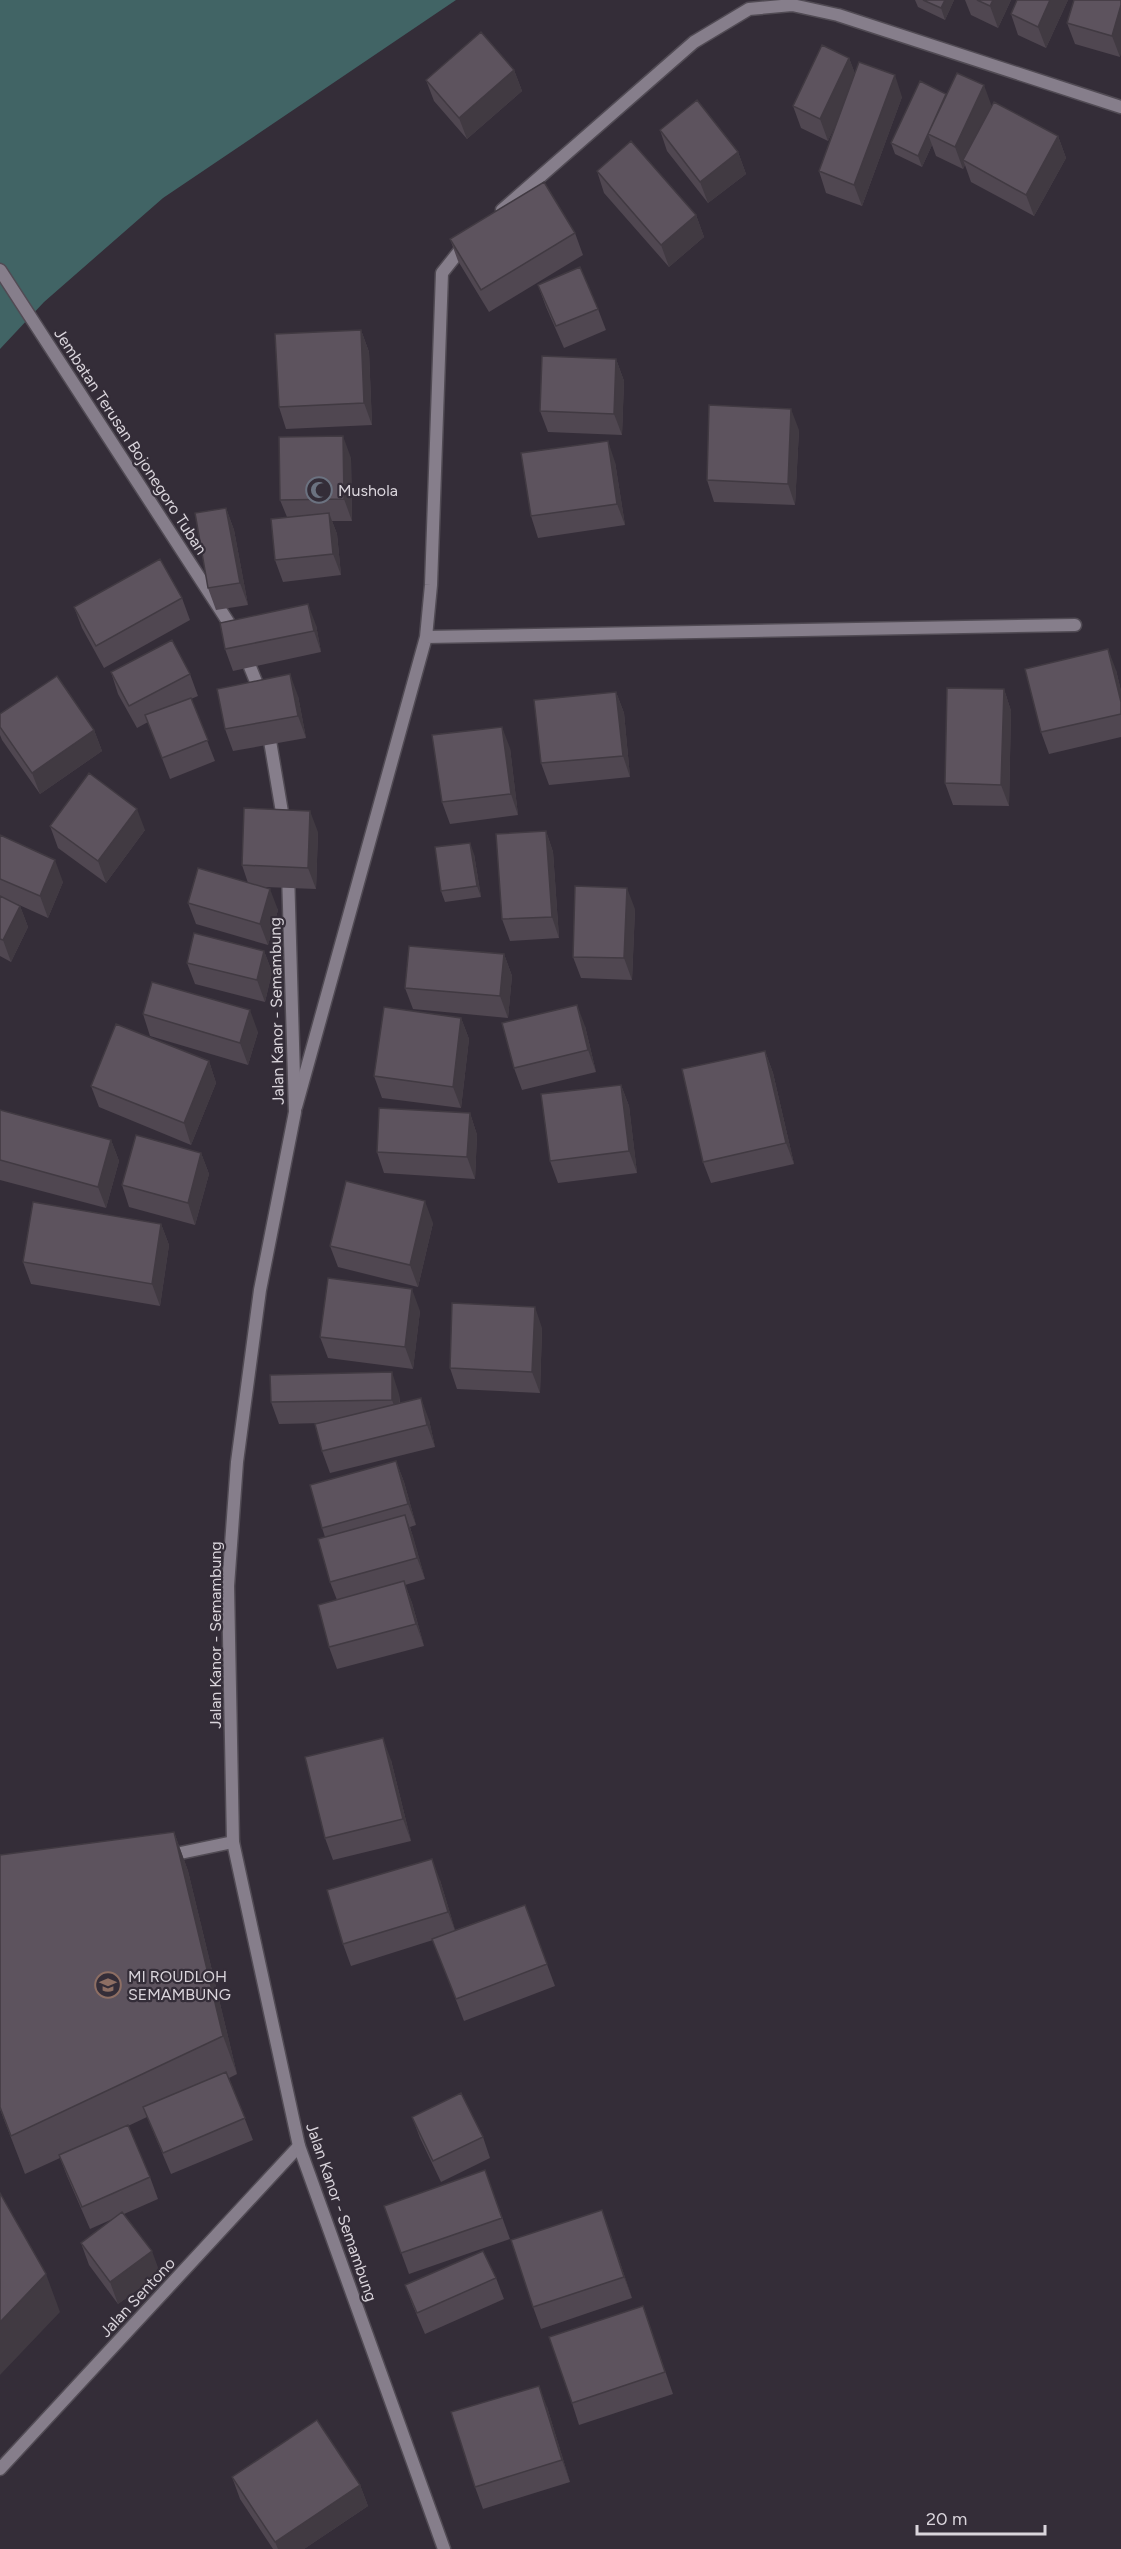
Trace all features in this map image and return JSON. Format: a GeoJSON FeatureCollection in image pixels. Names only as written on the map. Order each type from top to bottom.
{"type":"FeatureCollection","features":[{"type":"Feature","properties":{"kind":"street"},"geometry":{"type":"LineString","coordinates":[[496,215],[694,42],[749,9],[792,5],[838,15],[1121,106]]}},
{"type":"Feature","properties":{"kind":"street"},"geometry":{"type":"LineString","coordinates":[[295,1112],[426,637],[431,585],[442,273],[478,231]]}},
{"type":"Feature","properties":{"kind":"street","name":"Jembatan Terusan Bojonegoro Tuban"},"geometry":{"type":"LineString","coordinates":[[0,270],[234,630],[260,689],[285,837]]}},
{"type":"Feature","properties":{"kind":"street"},"geometry":{"type":"LineString","coordinates":[[426,637],[1075,625]]}},
{"type":"Feature","properties":{"kind":"street","name":"Jalan Kanor - Semambung"},"geometry":{"type":"LineString","coordinates":[[287,858],[295,1112],[260,1290],[237,1462],[228,1586],[232,1842],[299,2146],[444,2549]]}},
{"type":"Feature","properties":{"kind":"street"},"geometry":{"type":"LineString","coordinates":[[151,1859],[232,1842]]}},
{"type":"Feature","properties":{"kind":"street","name":"Jalan Sentono"},"geometry":{"type":"LineString","coordinates":[[0,2469],[299,2146]]}},
{"type":"Feature","properties":{"kind":"shaded area"},"geometry":{"type":"Polygon","coordinates":[[[0,0],[456,0],[163,198],[44,302],[0,349],[0,0]]]}},
{"type":"Feature","properties":{"kind":"building"},"geometry":{"type":"Polygon","coordinates":[[[923,0],[945,0],[941,8],[923,0]]]}},
{"type":"Feature","properties":{"kind":"building"},"geometry":{"type":"Polygon","coordinates":[[[977,0],[993,0],[990,6],[977,0]]]}},
{"type":"Feature","properties":{"kind":"building"},"geometry":{"type":"Polygon","coordinates":[[[1017,0],[1050,0],[1038,27],[1011,14],[1017,0]]]}},
{"type":"Feature","properties":{"kind":"building"},"geometry":{"type":"Polygon","coordinates":[[[1074,0],[1121,0],[1112,36],[1067,23],[1074,0]]]}},
{"type":"Feature","properties":{"kind":"building"},"geometry":{"type":"Polygon","coordinates":[[[481,32],[514,70],[459,118],[426,80],[481,32]]]}},
{"type":"Feature","properties":{"kind":"building"},"geometry":{"type":"Polygon","coordinates":[[[822,45],[849,58],[820,119],[793,106],[822,45]]]}},
{"type":"Feature","properties":{"kind":"building"},"geometry":{"type":"Polygon","coordinates":[[[859,62],[895,75],[854,185],[819,171],[859,62]]]}},
{"type":"Feature","properties":{"kind":"building"},"geometry":{"type":"Polygon","coordinates":[[[957,73],[984,85],[955,147],[928,134],[957,73]]]}},
{"type":"Feature","properties":{"kind":"building"},"geometry":{"type":"Polygon","coordinates":[[[920,81],[946,94],[918,156],[891,143],[920,81]]]}},
{"type":"Feature","properties":{"kind":"building"},"geometry":{"type":"Polygon","coordinates":[[[697,100],[738,152],[700,182],[660,130],[697,100]]]}},
{"type":"Feature","properties":{"kind":"building"},"geometry":{"type":"Polygon","coordinates":[[[994,102],[1058,136],[1026,195],[963,160],[994,102]]]}},
{"type":"Feature","properties":{"kind":"building"},"geometry":{"type":"Polygon","coordinates":[[[631,141],[696,215],[661,245],[597,171],[631,141]]]}},
{"type":"Feature","properties":{"kind":"building"},"geometry":{"type":"Polygon","coordinates":[[[544,182],[575,233],[481,290],[450,239],[544,182]]]}},
{"type":"Feature","properties":{"kind":"building"},"geometry":{"type":"Polygon","coordinates":[[[580,267],[598,309],[556,326],[538,285],[580,267]]]}},
{"type":"Feature","properties":{"kind":"building"},"geometry":{"type":"Polygon","coordinates":[[[361,330],[364,403],[279,407],[275,334],[361,330]]]}},
{"type":"Feature","properties":{"kind":"building"},"geometry":{"type":"Polygon","coordinates":[[[542,356],[616,359],[614,414],[540,411],[542,356]]]}},
{"type":"Feature","properties":{"kind":"building"},"geometry":{"type":"Polygon","coordinates":[[[709,405],[791,409],[788,484],[707,480],[709,405]]]}},
{"type":"Feature","properties":{"kind":"building"},"geometry":{"type":"Polygon","coordinates":[[[343,436],[344,499],[280,500],[279,437],[343,436]]]}},
{"type":"Feature","properties":{"kind":"building"},"geometry":{"type":"Polygon","coordinates":[[[608,441],[617,504],[531,516],[521,453],[608,441]]]}},
{"type":"Feature","properties":{"kind":"building"},"geometry":{"type":"Polygon","coordinates":[[[226,508],[240,583],[208,588],[195,513],[226,508]]]}},
{"type":"Feature","properties":{"kind":"building"},"geometry":{"type":"Polygon","coordinates":[[[329,513],[333,554],[275,560],[271,519],[329,513]]]}},
{"type":"Feature","properties":{"kind":"building"},"geometry":{"type":"Polygon","coordinates":[[[160,559],[182,598],[96,646],[74,607],[160,559]]]}},
{"type":"Feature","properties":{"kind":"building"},"geometry":{"type":"Polygon","coordinates":[[[308,604],[314,631],[225,649],[220,623],[308,604]]]}},
{"type":"Feature","properties":{"kind":"building"},"geometry":{"type":"Polygon","coordinates":[[[172,640],[190,674],[129,706],[111,672],[172,640]]]}},
{"type":"Feature","properties":{"kind":"building"},"geometry":{"type":"Polygon","coordinates":[[[1108,649],[1121,702],[1121,714],[1041,732],[1025,669],[1108,649]]]}},
{"type":"Feature","properties":{"kind":"building"},"geometry":{"type":"Polygon","coordinates":[[[290,674],[298,716],[225,729],[217,689],[290,674]]]}},
{"type":"Feature","properties":{"kind":"building"},"geometry":{"type":"Polygon","coordinates":[[[57,676],[94,730],[32,773],[0,727],[0,714],[57,676]]]}},
{"type":"Feature","properties":{"kind":"building"},"geometry":{"type":"Polygon","coordinates":[[[947,688],[1004,689],[1001,785],[945,783],[947,688]]]}},
{"type":"Feature","properties":{"kind":"building"},"geometry":{"type":"Polygon","coordinates":[[[616,692],[623,756],[541,763],[534,700],[616,692]]]}},
{"type":"Feature","properties":{"kind":"building"},"geometry":{"type":"Polygon","coordinates":[[[191,698],[208,740],[162,758],[145,715],[191,698]]]}},
{"type":"Feature","properties":{"kind":"building"},"geometry":{"type":"Polygon","coordinates":[[[502,727],[511,794],[442,802],[432,735],[502,727]]]}},
{"type":"Feature","properties":{"kind":"building"},"geometry":{"type":"Polygon","coordinates":[[[89,773],[137,809],[98,861],[50,826],[89,773]]]}},
{"type":"Feature","properties":{"kind":"building"},"geometry":{"type":"Polygon","coordinates":[[[244,808],[310,811],[308,868],[242,865],[244,808]]]}},
{"type":"Feature","properties":{"kind":"building"},"geometry":{"type":"Polygon","coordinates":[[[546,831],[552,917],[502,919],[496,834],[546,831]]]}},
{"type":"Feature","properties":{"kind":"building"},"geometry":{"type":"Polygon","coordinates":[[[0,835],[55,860],[40,896],[0,879],[0,835]]]}},
{"type":"Feature","properties":{"kind":"building"},"geometry":{"type":"Polygon","coordinates":[[[470,843],[477,886],[441,891],[435,847],[470,843]]]}},
{"type":"Feature","properties":{"kind":"building"},"geometry":{"type":"Polygon","coordinates":[[[198,868],[270,889],[260,924],[188,903],[198,868]]]}},
{"type":"Feature","properties":{"kind":"building"},"geometry":{"type":"Polygon","coordinates":[[[575,886],[627,888],[624,958],[573,957],[575,886]]]}},
{"type":"Feature","properties":{"kind":"building"},"geometry":{"type":"Polygon","coordinates":[[[0,896],[20,906],[3,940],[0,939],[0,896]]]}},
{"type":"Feature","properties":{"kind":"building"},"geometry":{"type":"Polygon","coordinates":[[[194,933],[264,951],[257,980],[187,963],[194,933]]]}},
{"type":"Feature","properties":{"kind":"building"},"geometry":{"type":"Polygon","coordinates":[[[409,946],[504,954],[500,996],[405,988],[409,946]]]}},
{"type":"Feature","properties":{"kind":"building"},"geometry":{"type":"Polygon","coordinates":[[[152,982],[250,1010],[240,1043],[143,1014],[152,982]]]}},
{"type":"Feature","properties":{"kind":"building"},"geometry":{"type":"Polygon","coordinates":[[[577,1005],[588,1050],[514,1068],[502,1023],[577,1005]]]}},
{"type":"Feature","properties":{"kind":"building"},"geometry":{"type":"Polygon","coordinates":[[[384,1007],[461,1018],[453,1087],[374,1076],[384,1007]]]}},
{"type":"Feature","properties":{"kind":"building"},"geometry":{"type":"Polygon","coordinates":[[[116,1024],[209,1061],[184,1123],[91,1086],[116,1024]]]}},
{"type":"Feature","properties":{"kind":"building"},"geometry":{"type":"Polygon","coordinates":[[[765,1051],[786,1143],[703,1162],[682,1069],[765,1051]]]}},
{"type":"Feature","properties":{"kind":"building"},"geometry":{"type":"Polygon","coordinates":[[[621,1085],[629,1151],[550,1161],[541,1094],[621,1085]]]}},
{"type":"Feature","properties":{"kind":"building"},"geometry":{"type":"Polygon","coordinates":[[[379,1108],[470,1113],[467,1157],[377,1152],[379,1108]]]}},
{"type":"Feature","properties":{"kind":"building"},"geometry":{"type":"Polygon","coordinates":[[[0,1110],[111,1140],[98,1187],[0,1160],[0,1110]]]}},
{"type":"Feature","properties":{"kind":"building"},"geometry":{"type":"Polygon","coordinates":[[[136,1135],[201,1153],[188,1203],[122,1185],[136,1135]]]}},
{"type":"Feature","properties":{"kind":"building"},"geometry":{"type":"Polygon","coordinates":[[[346,1181],[425,1201],[410,1265],[330,1246],[346,1181]]]}},
{"type":"Feature","properties":{"kind":"building"},"geometry":{"type":"Polygon","coordinates":[[[33,1202],[161,1224],[152,1284],[23,1262],[33,1202]]]}},
{"type":"Feature","properties":{"kind":"building"},"geometry":{"type":"Polygon","coordinates":[[[328,1278],[412,1289],[405,1347],[320,1337],[328,1278]]]}},
{"type":"Feature","properties":{"kind":"building"},"geometry":{"type":"Polygon","coordinates":[[[452,1303],[535,1307],[532,1372],[450,1368],[452,1303]]]}},
{"type":"Feature","properties":{"kind":"building"},"geometry":{"type":"Polygon","coordinates":[[[392,1372],[392,1400],[271,1402],[270,1375],[392,1372]]]}},
{"type":"Feature","properties":{"kind":"building"},"geometry":{"type":"Polygon","coordinates":[[[421,1398],[427,1425],[322,1451],[315,1424],[421,1398]]]}},
{"type":"Feature","properties":{"kind":"building"},"geometry":{"type":"Polygon","coordinates":[[[396,1461],[408,1504],[322,1528],[310,1485],[396,1461]]]}},
{"type":"Feature","properties":{"kind":"building"},"geometry":{"type":"Polygon","coordinates":[[[405,1515],[417,1558],[330,1582],[318,1539],[405,1515]]]}},
{"type":"Feature","properties":{"kind":"building"},"geometry":{"type":"Polygon","coordinates":[[[404,1581],[416,1624],[329,1647],[318,1605],[404,1581]]]}},
{"type":"Feature","properties":{"kind":"building"},"geometry":{"type":"Polygon","coordinates":[[[383,1738],[403,1819],[325,1838],[305,1757],[383,1738]]]}},
{"type":"Feature","properties":{"kind":"building","name":"MI ROUDLOH SEMAMBUNG"},"geometry":{"type":"Polygon","coordinates":[[[174,1832],[223,2036],[11,2136],[0,2107],[0,1855],[174,1832]]]}},
{"type":"Feature","properties":{"kind":"building"},"geometry":{"type":"Polygon","coordinates":[[[432,1859],[448,1912],[343,1944],[327,1890],[432,1859]]]}},
{"type":"Feature","properties":{"kind":"building"},"geometry":{"type":"Polygon","coordinates":[[[525,1905],[547,1964],[456,1999],[432,1939],[525,1905]]]}},
{"type":"Feature","properties":{"kind":"building"},"geometry":{"type":"Polygon","coordinates":[[[226,2072],[245,2118],[163,2153],[143,2107],[226,2072]]]}},
{"type":"Feature","properties":{"kind":"building"},"geometry":{"type":"Polygon","coordinates":[[[461,2093],[483,2137],[433,2161],[412,2117],[461,2093]]]}},
{"type":"Feature","properties":{"kind":"building"},"geometry":{"type":"Polygon","coordinates":[[[128,2125],[150,2177],[82,2207],[59,2155],[128,2125]]]}},
{"type":"Feature","properties":{"kind":"building"},"geometry":{"type":"Polygon","coordinates":[[[485,2170],[502,2218],[401,2253],[384,2206],[485,2170]]]}},
{"type":"Feature","properties":{"kind":"building"},"geometry":{"type":"Polygon","coordinates":[[[0,2193],[46,2274],[0,2322],[0,2193]]]}},
{"type":"Feature","properties":{"kind":"building"},"geometry":{"type":"Polygon","coordinates":[[[602,2210],[624,2277],[533,2307],[511,2240],[602,2210]]]}},
{"type":"Feature","properties":{"kind":"building"},"geometry":{"type":"Polygon","coordinates":[[[122,2212],[152,2251],[110,2282],[81,2243],[122,2212]]]}},
{"type":"Feature","properties":{"kind":"building"},"geometry":{"type":"Polygon","coordinates":[[[483,2251],[496,2278],[417,2313],[405,2285],[483,2251]]]}},
{"type":"Feature","properties":{"kind":"building"},"geometry":{"type":"Polygon","coordinates":[[[643,2306],[665,2372],[572,2403],[549,2337],[643,2306]]]}},
{"type":"Feature","properties":{"kind":"building"},"geometry":{"type":"Polygon","coordinates":[[[539,2386],[562,2460],[475,2487],[451,2412],[539,2386]]]}},
{"type":"Feature","properties":{"kind":"building"},"geometry":{"type":"Polygon","coordinates":[[[317,2420],[360,2485],[275,2542],[232,2477],[317,2420]]]}},
{"type":"Feature","properties":{"kind":"place","name":"Mushola"},"geometry":{"type":"Point","coordinates":[319,490]}},
{"type":"Feature","properties":{"kind":"place","name":"MI ROUDLOH SEMAMBUNG"},"geometry":{"type":"Point","coordinates":[108,1985]}}]}
